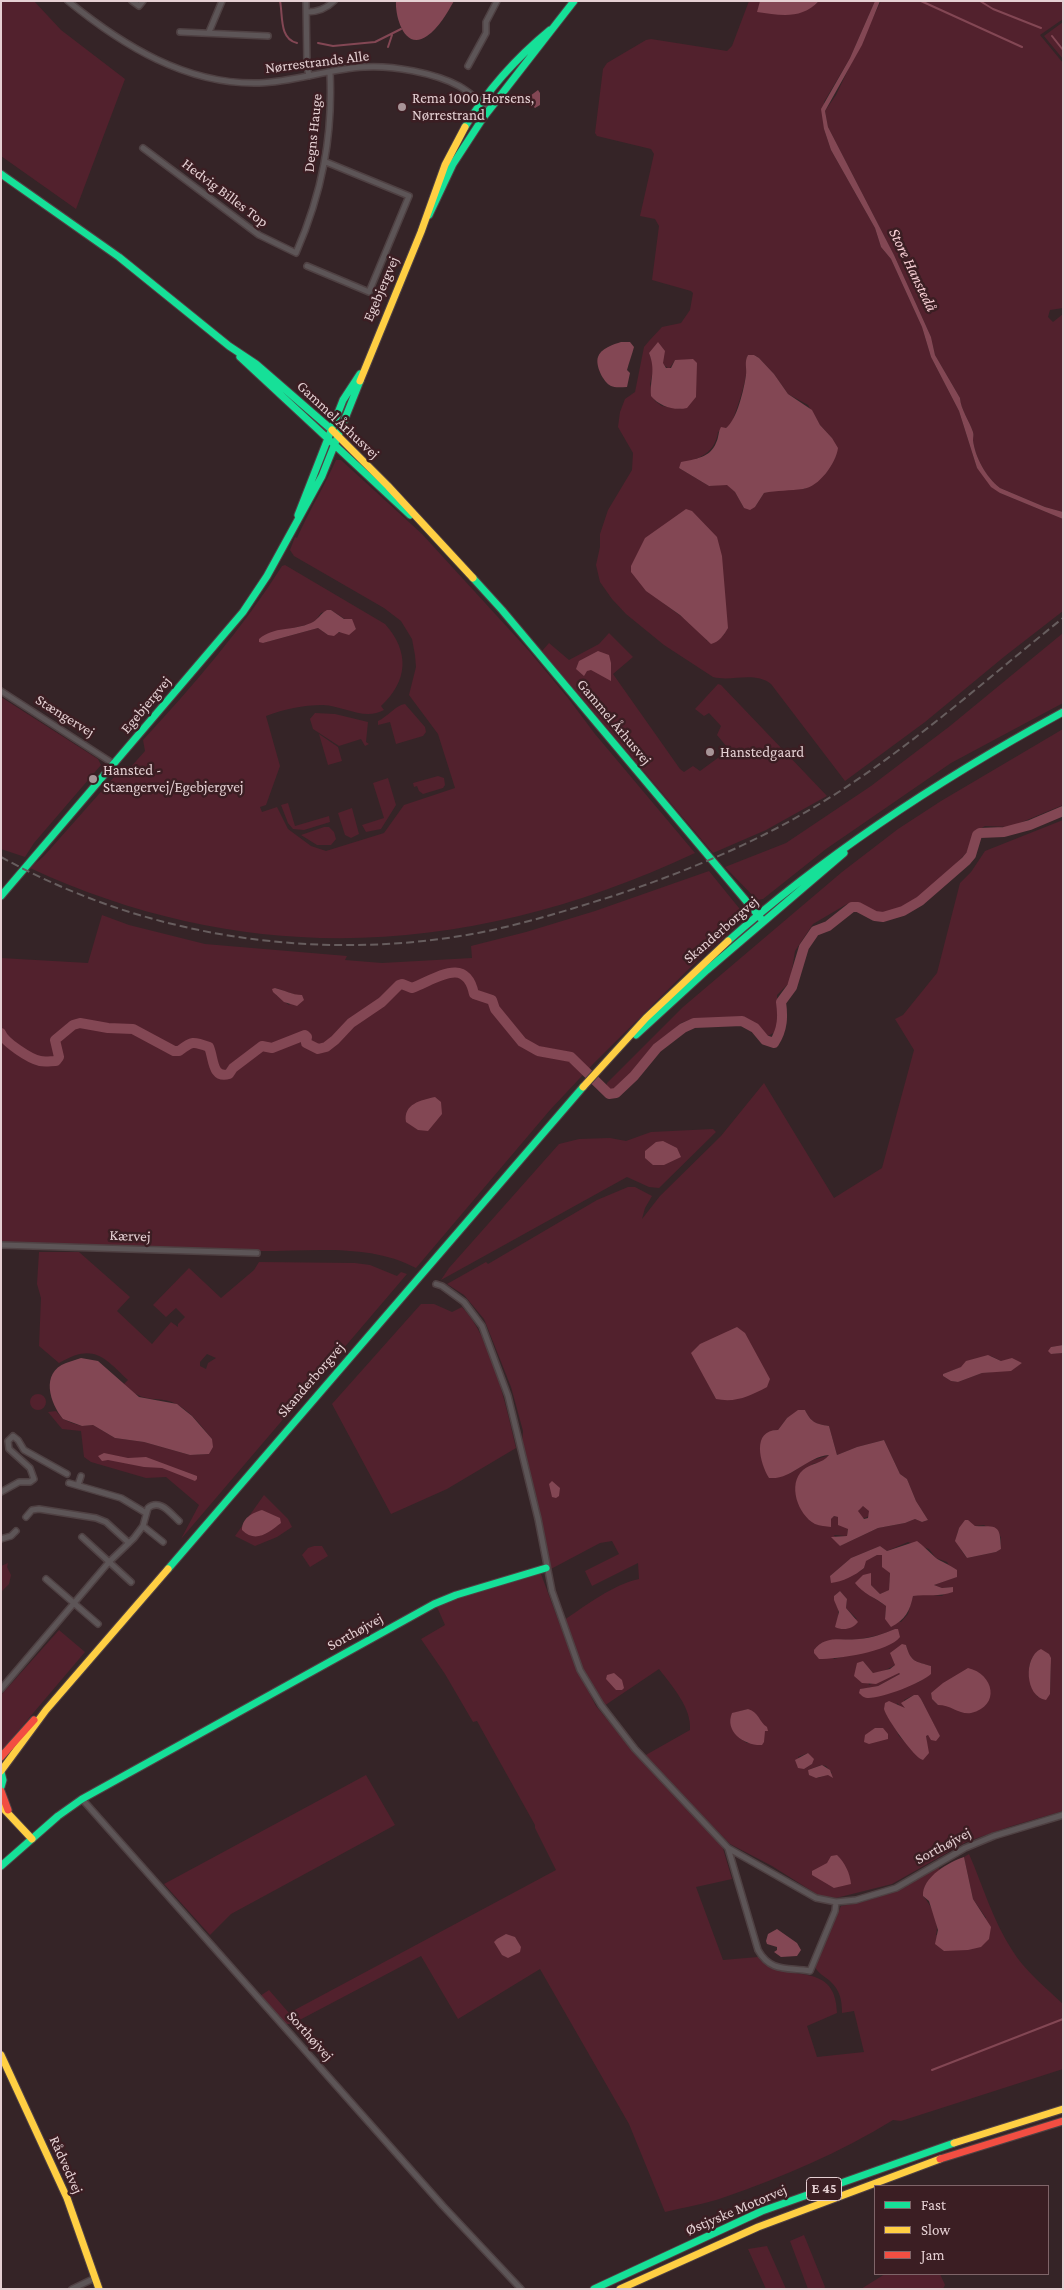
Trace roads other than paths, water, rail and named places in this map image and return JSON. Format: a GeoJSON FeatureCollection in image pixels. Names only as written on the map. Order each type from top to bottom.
{"type":"FeatureCollection","features":[{"type":"Feature","properties":{"kind":"main road","name":"Egebjergvej"},"geometry":{"type":"LineString","coordinates":[[1,896],[243,612],[268,576],[296,520],[322,476],[339,437],[363,370],[426,219],[452,164],[490,109],[574,1]]}},
{"type":"Feature","properties":{"kind":"main road","name":"Egebjergvej"},"geometry":{"type":"LineString","coordinates":[[426,219],[429,204],[445,164],[481,102],[512,64],[550,30]]}},
{"type":"Feature","properties":{"kind":"main road"},"geometry":{"type":"LineString","coordinates":[[452,164],[454,156],[483,111],[481,102]]}},
{"type":"Feature","properties":{"kind":"main road","name":"Gammel Århusvej"},"geometry":{"type":"LineString","coordinates":[[1,174],[119,258],[230,346],[256,364],[331,429],[388,486],[514,625],[763,921]]}},
{"type":"Feature","properties":{"kind":"main road","name":"Gammel Århusvej"},"geometry":{"type":"LineString","coordinates":[[230,346],[441,544]]}},
{"type":"Feature","properties":{"kind":"main road","name":"Egebjergvej"},"geometry":{"type":"LineString","coordinates":[[296,520],[300,505],[343,400],[363,370]]}},
{"type":"Feature","properties":{"kind":"main road","name":"Skanderborgvej"},"geometry":{"type":"LineString","coordinates":[[598,1071],[609,1056],[666,998],[758,915],[828,859],[992,752],[1063,712]]}},
{"type":"Feature","properties":{"kind":"main road","name":"Skanderborgvej"},"geometry":{"type":"LineString","coordinates":[[1,1772],[46,1710],[584,1086],[657,1014],[763,921],[876,826]]}},
{"type":"Feature","properties":{"kind":"main road","name":"Sorthøjvej"},"geometry":{"type":"LineString","coordinates":[[1,1866],[58,1816],[82,1799],[434,1604],[456,1595],[546,1568]]}},
{"type":"Feature","properties":{"kind":"main road","name":"Skanderborgvej"},"geometry":{"type":"LineString","coordinates":[[1,1757],[37,1717],[46,1710]]}},
{"type":"Feature","properties":{"kind":"main road"},"geometry":{"type":"LineString","coordinates":[[1,1772],[3,1780],[1,1787]]}},
{"type":"Feature","properties":{"kind":"main road"},"geometry":{"type":"LineString","coordinates":[[1,1791],[11,1815]]}},
{"type":"Feature","properties":{"kind":"main road"},"geometry":{"type":"LineString","coordinates":[[1,1806],[32,1839]]}},
{"type":"Feature","properties":{"kind":"main road","name":"Rådvedvej"},"geometry":{"type":"LineString","coordinates":[[1,2055],[67,2198],[99,2289]]}},
{"type":"Feature","properties":{"kind":"main road","name":"Østjyske Motorvej"},"geometry":{"type":"LineString","coordinates":[[594,2289],[762,2211],[940,2147],[1063,2108]]}},
{"type":"Feature","properties":{"kind":"main road","name":"Østjyske Motorvej"},"geometry":{"type":"LineString","coordinates":[[620,2289],[758,2227],[945,2157],[1063,2121]]}},
{"type":"Feature","properties":{"kind":"street","name":"Nørrestrands Alle"},"geometry":{"type":"LineString","coordinates":[[68,1],[122,42],[181,70],[217,79],[258,83],[288,80],[364,66],[423,73],[460,87],[490,109]]}},
{"type":"Feature","properties":{"kind":"street"},"geometry":{"type":"LineString","coordinates":[[132,1],[139,6],[143,1]]}},
{"type":"Feature","properties":{"kind":"street"},"geometry":{"type":"LineString","coordinates":[[209,32],[222,1]]}},
{"type":"Feature","properties":{"kind":"street"},"geometry":{"type":"LineString","coordinates":[[306,1],[306,55],[309,76]]}},
{"type":"Feature","properties":{"kind":"street"},"geometry":{"type":"LineString","coordinates":[[307,12],[316,12],[327,8],[334,1]]}},
{"type":"Feature","properties":{"kind":"street"},"geometry":{"type":"LineString","coordinates":[[468,66],[486,33],[486,22],[497,1]]}},
{"type":"Feature","properties":{"kind":"street"},"geometry":{"type":"LineString","coordinates":[[180,32],[268,36]]}},
{"type":"Feature","properties":{"kind":"street","name":"Degns Hauge"},"geometry":{"type":"LineString","coordinates":[[296,253],[310,219],[326,162],[330,119],[330,72]]}},
{"type":"Feature","properties":{"kind":"street","name":"Hedvig Billes Top"},"geometry":{"type":"LineString","coordinates":[[143,148],[260,235],[296,253]]}},
{"type":"Feature","properties":{"kind":"street"},"geometry":{"type":"LineString","coordinates":[[307,266],[369,292],[409,196],[326,162]]}},
{"type":"Feature","properties":{"kind":"street","name":"Stængervej"},"geometry":{"type":"LineString","coordinates":[[1,691],[114,764]]}},
{"type":"Feature","properties":{"kind":"street","name":"Kærvej"},"geometry":{"type":"LineString","coordinates":[[1,1245],[257,1253]]}},
{"type":"Feature","properties":{"kind":"street","name":"Sorthøjvej"},"geometry":{"type":"LineString","coordinates":[[436,1284],[442,1286],[464,1302],[482,1326],[508,1396],[538,1519],[546,1568],[557,1608],[580,1670],[600,1705],[635,1749],[728,1848],[781,1876],[804,1893],[816,1898],[836,1902],[856,1900],[889,1890],[965,1848],[994,1836],[1063,1815]]}},
{"type":"Feature","properties":{"kind":"street"},"geometry":{"type":"LineString","coordinates":[[1,1492],[19,1482],[30,1482],[34,1479],[30,1468],[9,1449],[8,1441],[13,1436],[24,1450],[67,1474]]}},
{"type":"Feature","properties":{"kind":"street"},"geometry":{"type":"LineString","coordinates":[[78,1485],[80,1476]]}},
{"type":"Feature","properties":{"kind":"street"},"geometry":{"type":"LineString","coordinates":[[69,1483],[121,1498],[146,1513]]}},
{"type":"Feature","properties":{"kind":"street"},"geometry":{"type":"LineString","coordinates":[[1,1689],[143,1526],[146,1513],[152,1505],[160,1505],[179,1521]]}},
{"type":"Feature","properties":{"kind":"street"},"geometry":{"type":"LineString","coordinates":[[26,1518],[32,1510],[39,1509],[96,1518],[106,1522],[129,1543]]}},
{"type":"Feature","properties":{"kind":"street"},"geometry":{"type":"LineString","coordinates":[[143,1526],[163,1542]]}},
{"type":"Feature","properties":{"kind":"street"},"geometry":{"type":"LineString","coordinates":[[1,1539],[11,1536],[16,1531]]}},
{"type":"Feature","properties":{"kind":"street"},"geometry":{"type":"LineString","coordinates":[[82,1538],[132,1582]]}},
{"type":"Feature","properties":{"kind":"street"},"geometry":{"type":"LineString","coordinates":[[46,1578],[98,1624]]}},
{"type":"Feature","properties":{"kind":"street"},"geometry":{"type":"LineString","coordinates":[[54,1585],[59,1579]]}},
{"type":"Feature","properties":{"kind":"street","name":"Sorthøjvej"},"geometry":{"type":"LineString","coordinates":[[82,1799],[443,2206],[520,2289]]}},
{"type":"Feature","properties":{"kind":"street","name":"Sorthøjvej"},"geometry":{"type":"LineString","coordinates":[[728,1848],[758,1950],[766,1962],[772,1966],[810,1971],[835,1911],[836,1902]]}},
{"type":"Feature","properties":{"kind":"street"},"geometry":{"type":"LineString","coordinates":[[72,2289],[96,2278]]}},
{"type":"Feature","properties":{"kind":"waterway"},"geometry":{"type":"LineString","coordinates":[[280,1],[283,26],[287,37],[297,43]]}},
{"type":"Feature","properties":{"kind":"waterway"},"geometry":{"type":"LineString","coordinates":[[921,1],[1022,47]]}},
{"type":"Feature","properties":{"kind":"waterway"},"geometry":{"type":"LineString","coordinates":[[980,1],[993,9],[1041,28]]}},
{"type":"Feature","properties":{"kind":"waterway"},"geometry":{"type":"LineString","coordinates":[[318,43],[333,46],[375,42],[401,29]]}},
{"type":"Feature","properties":{"kind":"waterway"},"geometry":{"type":"LineString","coordinates":[[388,47],[392,35]]}},
{"type":"Feature","properties":{"kind":"waterway"},"geometry":{"type":"LineString","coordinates":[[1052,36],[1063,50]]}},
{"type":"Feature","properties":{"kind":"waterway"},"geometry":{"type":"LineString","coordinates":[[1,1033],[7,1041],[24,1054],[40,1061],[56,1061],[59,1057],[55,1040],[73,1025],[80,1023],[108,1028],[133,1029],[174,1051],[179,1051],[193,1043],[209,1047],[214,1067],[219,1074],[223,1075],[229,1074],[233,1068],[262,1046],[272,1048],[305,1035],[307,1037],[306,1043],[318,1049],[326,1047],[351,1023],[382,1002],[399,985],[402,984],[412,988],[440,976],[457,973],[464,975],[470,982],[474,994],[492,1000],[495,1009],[522,1042],[538,1051],[571,1057],[609,1094],[616,1093],[634,1076],[657,1048],[683,1028],[694,1023],[742,1021],[755,1028],[765,1040],[774,1043],[782,1022],[781,1002],[792,987],[804,947],[815,931],[828,926],[852,907],[858,907],[875,916],[883,917],[903,911],[920,901],[966,861],[971,855],[977,835],[980,833],[1004,832],[1030,825],[1063,811]]}},
{"type":"Feature","properties":{"kind":"waterway"},"geometry":{"type":"LineString","coordinates":[[932,2070],[1063,2019]]}},
{"type":"Feature","properties":{"kind":"railway"},"geometry":{"type":"LineString","coordinates":[[1,857],[56,884],[114,907],[173,924],[233,936],[294,943],[356,945],[417,942],[478,933],[529,921],[613,896],[720,856],[771,831],[821,803],[884,761],[1063,618]]}},
{"type":"Feature","properties":{"kind":"place","name":"Rema 1000 Horsens, Nørrestrand"},"geometry":{"type":"Point","coordinates":[402,107]}},
{"type":"Feature","properties":{"kind":"place","name":"Hanstedgaard"},"geometry":{"type":"Point","coordinates":[710,752]}},
{"type":"Feature","properties":{"kind":"place","name":"Hansted - Stængervej/Egebjergvej"},"geometry":{"type":"Point","coordinates":[93,779]}},
{"type":"Feature","properties":{"kind":"water label","name":"Store Hanstedå"},"geometry":{"type":"Point","coordinates":[913,270]}}]}
